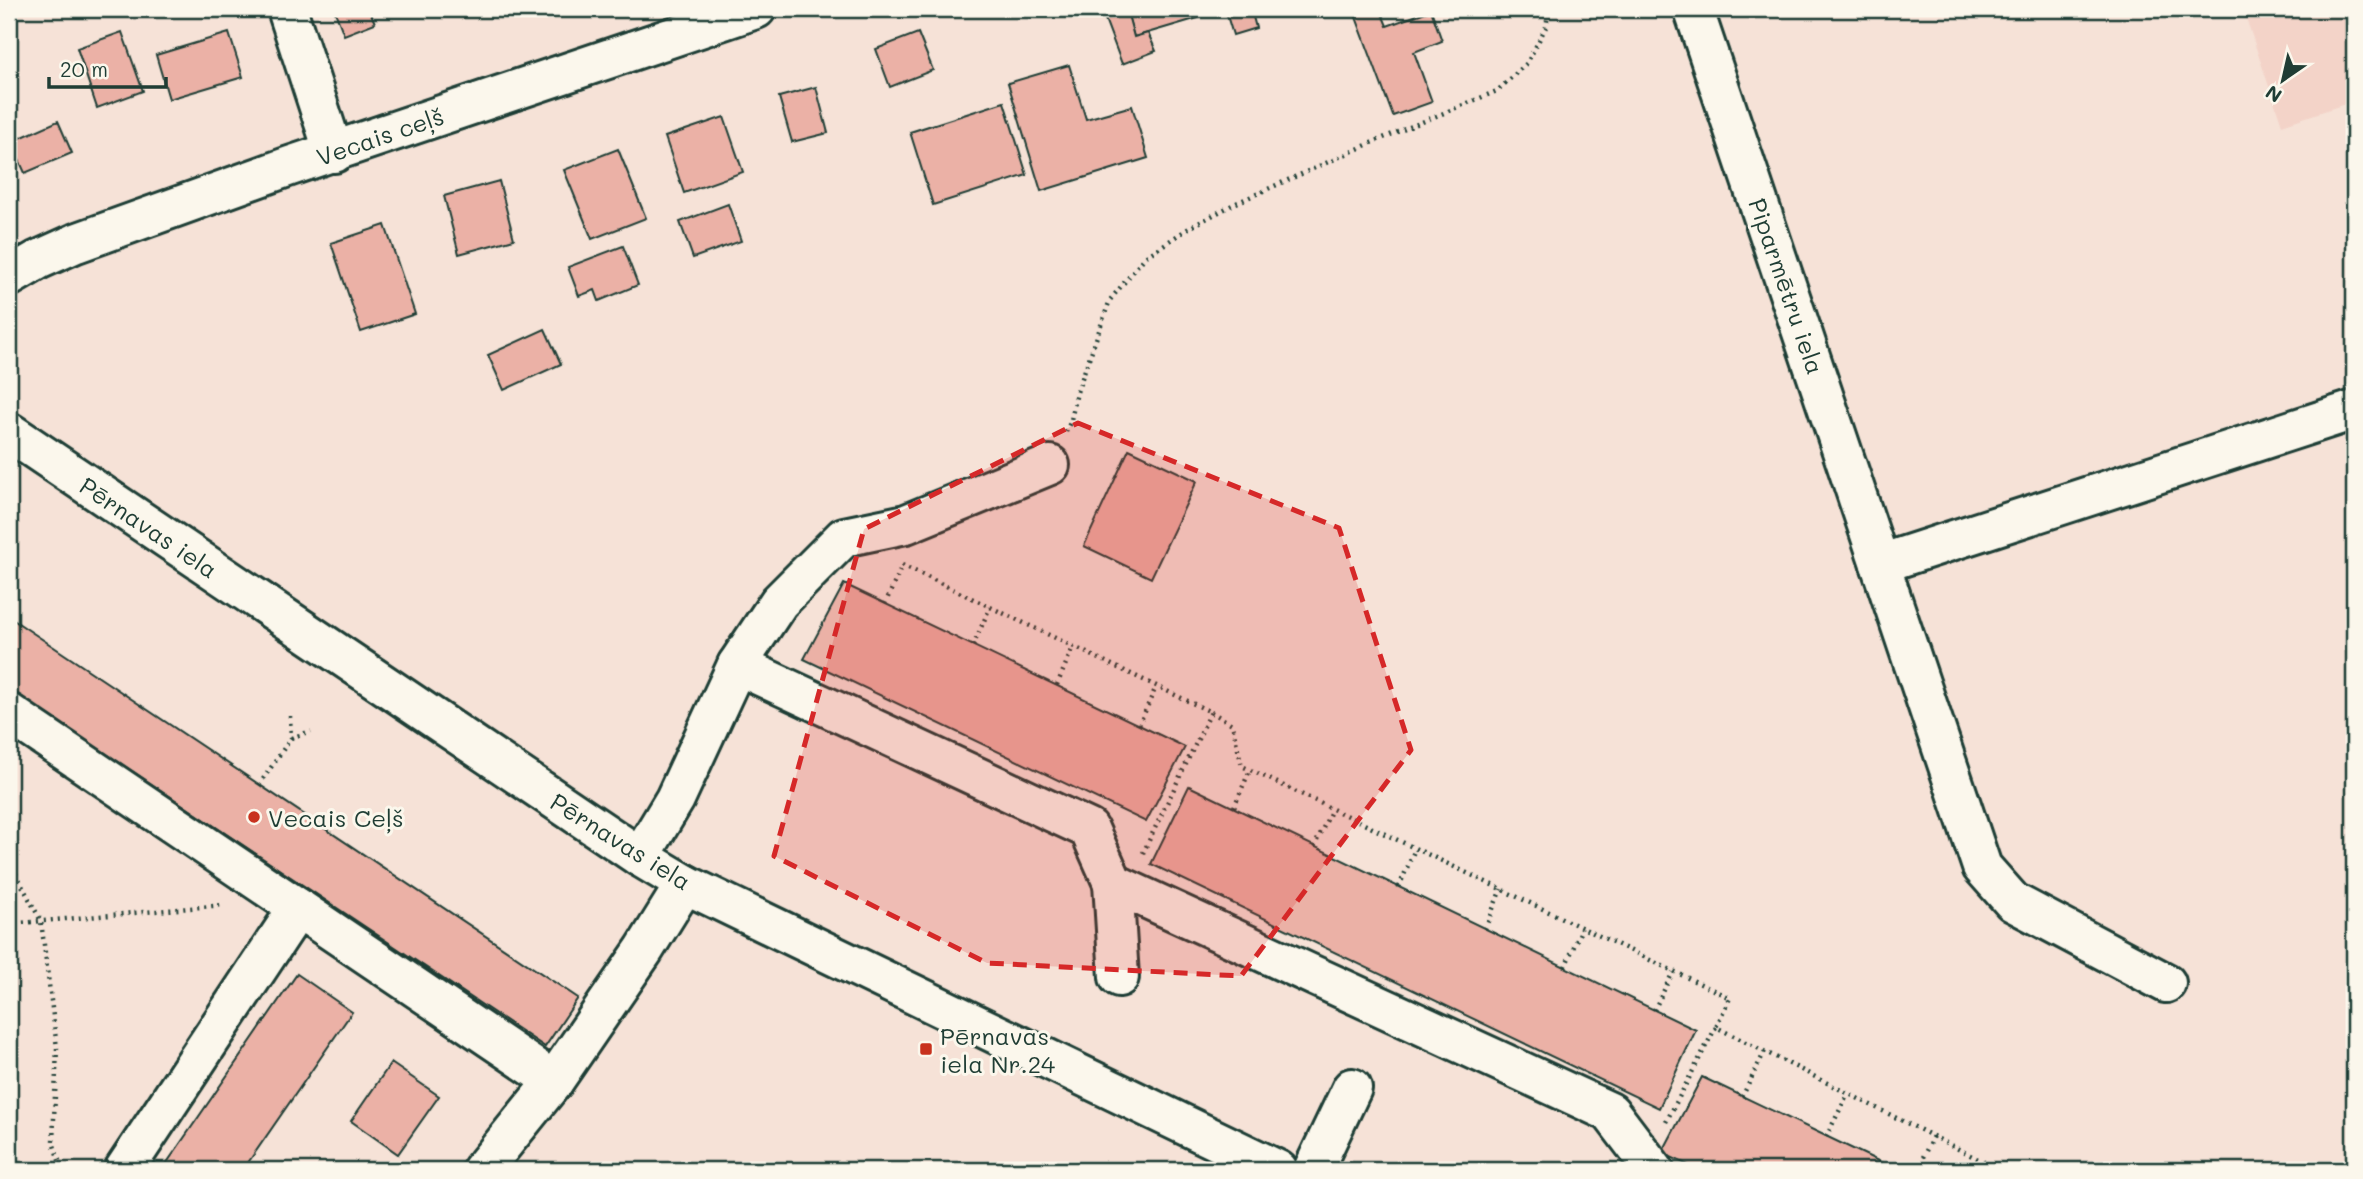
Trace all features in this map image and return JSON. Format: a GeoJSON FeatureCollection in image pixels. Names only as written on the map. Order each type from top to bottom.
{"type":"FeatureCollection","features":[{"type":"Feature","properties":{"kind":"street"},"geometry":{"type":"LineString","coordinates":[[287,9],[334,153]]}},
{"type":"Feature","properties":{"kind":"street","name":"Vecais ceļš"},"geometry":{"type":"LineString","coordinates":[[9,277],[76,243],[290,166],[756,9]]}},
{"type":"Feature","properties":{"kind":"street","name":"Piparmētru iela"},"geometry":{"type":"LineString","coordinates":[[1698,9],[1695,14],[1982,867],[2013,902],[2166,984]]}},
{"type":"Feature","properties":{"kind":"street"},"geometry":{"type":"LineString","coordinates":[[1880,564],[2354,410]]}},
{"type":"Feature","properties":{"kind":"street","name":"Pērnavas iela"},"geometry":{"type":"LineString","coordinates":[[9,432],[640,857],[685,884],[1278,1170]]}},
{"type":"Feature","properties":{"kind":"street"},"geometry":{"type":"LineString","coordinates":[[640,857],[675,799],[737,665],[779,602],[844,537],[906,524],[1051,466]]}},
{"type":"Feature","properties":{"kind":"street"},"geometry":{"type":"LineString","coordinates":[[737,665],[1089,829],[1119,886],[1119,977]]}},
{"type":"Feature","properties":{"kind":"street"},"geometry":{"type":"LineString","coordinates":[[9,713],[554,1081]]}},
{"type":"Feature","properties":{"kind":"street"},"geometry":{"type":"LineString","coordinates":[[481,1170],[554,1081],[645,950],[685,884]]}},
{"type":"Feature","properties":{"kind":"street"},"geometry":{"type":"LineString","coordinates":[[1119,886],[1610,1112],[1650,1165]]}},
{"type":"Feature","properties":{"kind":"street"},"geometry":{"type":"LineString","coordinates":[[124,1170],[292,904]]}},
{"type":"Feature","properties":{"kind":"street"},"geometry":{"type":"LineString","coordinates":[[1313,1170],[1352,1088]]}},
{"type":"Feature","properties":{"kind":"path"},"geometry":{"type":"LineString","coordinates":[[1051,466],[1071,421],[1077,392],[1110,300],[1145,257],[1189,228],[1234,204],[1497,91],[1527,63],[1546,27],[1549,9]]}},
{"type":"Feature","properties":{"kind":"path"},"geometry":{"type":"LineString","coordinates":[[844,537],[1232,724],[1242,766],[1730,998],[1650,1165]]}},
{"type":"Feature","properties":{"kind":"path"},"geometry":{"type":"LineString","coordinates":[[885,604],[902,566]]}},
{"type":"Feature","properties":{"kind":"path"},"geometry":{"type":"LineString","coordinates":[[974,646],[990,607]]}},
{"type":"Feature","properties":{"kind":"path"},"geometry":{"type":"LineString","coordinates":[[1056,685],[1073,647]]}},
{"type":"Feature","properties":{"kind":"path"},"geometry":{"type":"LineString","coordinates":[[1139,724],[1156,687]]}},
{"type":"Feature","properties":{"kind":"path"},"geometry":{"type":"LineString","coordinates":[[1119,886],[1211,712]]}},
{"type":"Feature","properties":{"kind":"path"},"geometry":{"type":"LineString","coordinates":[[289,716],[291,738]]}},
{"type":"Feature","properties":{"kind":"path"},"geometry":{"type":"LineString","coordinates":[[259,785],[291,738],[311,731]]}},
{"type":"Feature","properties":{"kind":"path"},"geometry":{"type":"LineString","coordinates":[[1234,807],[1250,769]]}},
{"type":"Feature","properties":{"kind":"path"},"geometry":{"type":"LineString","coordinates":[[1314,846],[1332,809]]}},
{"type":"Feature","properties":{"kind":"path"},"geometry":{"type":"LineString","coordinates":[[1399,887],[1415,849]]}},
{"type":"Feature","properties":{"kind":"path"},"geometry":{"type":"LineString","coordinates":[[9,861],[41,920],[57,1048],[53,1142],[62,1170]]}},
{"type":"Feature","properties":{"kind":"path"},"geometry":{"type":"LineString","coordinates":[[1485,929],[1501,889]]}},
{"type":"Feature","properties":{"kind":"path"},"geometry":{"type":"LineString","coordinates":[[9,924],[292,904]]}},
{"type":"Feature","properties":{"kind":"path"},"geometry":{"type":"LineString","coordinates":[[1565,967],[1582,928]]}},
{"type":"Feature","properties":{"kind":"path"},"geometry":{"type":"LineString","coordinates":[[1654,1010],[1674,972]]}},
{"type":"Feature","properties":{"kind":"path"},"geometry":{"type":"LineString","coordinates":[[1716,1027],[2000,1170]]}},
{"type":"Feature","properties":{"kind":"path"},"geometry":{"type":"LineString","coordinates":[[1742,1097],[1765,1051]]}},
{"type":"Feature","properties":{"kind":"path"},"geometry":{"type":"LineString","coordinates":[[1826,1137],[1849,1094]]}},
{"type":"Feature","properties":{"kind":"path"},"geometry":{"type":"LineString","coordinates":[[1917,1170],[1933,1136]]}},
{"type":"Feature","properties":{"kind":"path"},"geometry":{"type":"LineString","coordinates":[[2342,1170],[2354,1167]]}},
{"type":"Feature","properties":{"kind":"highlighted area"},"geometry":{"type":"Polygon","coordinates":[[[1078,423],[1339,528],[1411,750],[1241,976],[987,963],[774,856],[864,529],[1078,423]]]}},
{"type":"Feature","properties":{"kind":"shaded area"},"geometry":{"type":"Polygon","coordinates":[[[2243,9],[2354,9],[2354,101],[2282,125],[2243,9]]]}},
{"type":"Feature","properties":{"kind":"building"},"geometry":{"type":"Polygon","coordinates":[[[334,9],[369,9],[375,23],[344,35],[334,9]]]}},
{"type":"Feature","properties":{"kind":"building"},"geometry":{"type":"Polygon","coordinates":[[[1126,9],[1195,9],[1198,18],[1134,37],[1126,9]]]}},
{"type":"Feature","properties":{"kind":"building"},"geometry":{"type":"Polygon","coordinates":[[[1225,9],[1251,9],[1256,28],[1233,35],[1225,9]]]}},
{"type":"Feature","properties":{"kind":"building"},"geometry":{"type":"Polygon","coordinates":[[[1353,9],[1380,9],[1387,26],[1431,10],[1442,41],[1414,52],[1432,102],[1393,116],[1353,9]]]}},
{"type":"Feature","properties":{"kind":"building"},"geometry":{"type":"Polygon","coordinates":[[[1127,11],[1134,37],[1148,33],[1156,51],[1122,64],[1105,19],[1127,11]]]}},
{"type":"Feature","properties":{"kind":"building"},"geometry":{"type":"Polygon","coordinates":[[[122,32],[143,91],[97,108],[77,48],[122,32]]]}},
{"type":"Feature","properties":{"kind":"building"},"geometry":{"type":"Polygon","coordinates":[[[229,33],[243,77],[169,99],[156,55],[229,33]]]}},
{"type":"Feature","properties":{"kind":"building"},"geometry":{"type":"Polygon","coordinates":[[[918,33],[933,70],[890,87],[876,49],[918,33]]]}},
{"type":"Feature","properties":{"kind":"building"},"geometry":{"type":"Polygon","coordinates":[[[1069,65],[1086,119],[1132,106],[1148,158],[1041,191],[1008,83],[1069,65]]]}},
{"type":"Feature","properties":{"kind":"building"},"geometry":{"type":"Polygon","coordinates":[[[816,87],[828,133],[792,142],[779,97],[816,87]]]}},
{"type":"Feature","properties":{"kind":"building"},"geometry":{"type":"Polygon","coordinates":[[[1004,102],[1027,175],[933,205],[910,132],[1004,102]]]}},
{"type":"Feature","properties":{"kind":"building"},"geometry":{"type":"Polygon","coordinates":[[[724,117],[743,172],[684,193],[665,137],[724,117]]]}},
{"type":"Feature","properties":{"kind":"building"},"geometry":{"type":"Polygon","coordinates":[[[58,121],[72,153],[25,173],[11,142],[58,121]]]}},
{"type":"Feature","properties":{"kind":"building"},"geometry":{"type":"Polygon","coordinates":[[[618,149],[646,218],[592,239],[564,170],[618,149]]]}},
{"type":"Feature","properties":{"kind":"building"},"geometry":{"type":"Polygon","coordinates":[[[499,181],[514,239],[459,254],[444,196],[499,181]]]}},
{"type":"Feature","properties":{"kind":"building"},"geometry":{"type":"Polygon","coordinates":[[[728,204],[741,241],[693,258],[680,222],[728,204]]]}},
{"type":"Feature","properties":{"kind":"building"},"geometry":{"type":"Polygon","coordinates":[[[385,225],[415,314],[361,332],[331,243],[385,225]]]}},
{"type":"Feature","properties":{"kind":"building"},"geometry":{"type":"Polygon","coordinates":[[[623,246],[638,285],[599,301],[595,290],[579,296],[568,267],[623,246]]]}},
{"type":"Feature","properties":{"kind":"building"},"geometry":{"type":"Polygon","coordinates":[[[545,329],[561,364],[504,390],[488,355],[545,329]]]}},
{"type":"Feature","properties":{"kind":"building"},"geometry":{"type":"Polygon","coordinates":[[[1129,449],[1197,481],[1151,578],[1084,546],[1129,449]]]}},
{"type":"Feature","properties":{"kind":"building"},"geometry":{"type":"Polygon","coordinates":[[[844,584],[1185,747],[1146,822],[804,659],[844,584]]]}},
{"type":"Feature","properties":{"kind":"building"},"geometry":{"type":"Polygon","coordinates":[[[9,617],[578,998],[545,1047],[9,689],[9,617]]]}},
{"type":"Feature","properties":{"kind":"building"},"geometry":{"type":"Polygon","coordinates":[[[1189,786],[1696,1030],[1659,1108],[1151,864],[1189,786]]]}},
{"type":"Feature","properties":{"kind":"building"},"geometry":{"type":"Polygon","coordinates":[[[297,974],[352,1012],[243,1170],[162,1170],[297,974]]]}},
{"type":"Feature","properties":{"kind":"building"},"geometry":{"type":"Polygon","coordinates":[[[391,1063],[439,1096],[398,1154],[351,1121],[391,1063]]]}},
{"type":"Feature","properties":{"kind":"building"},"geometry":{"type":"Polygon","coordinates":[[[1702,1077],[1897,1170],[1699,1170],[1662,1153],[1702,1077]]]}},
{"type":"Feature","properties":{"kind":"place","name":"Vecais Ceļš"},"geometry":{"type":"Point","coordinates":[254,817]}},
{"type":"Feature","properties":{"kind":"place","name":"Pērnavas iela Nr.24"},"geometry":{"type":"Point","coordinates":[926,1049]}}]}
